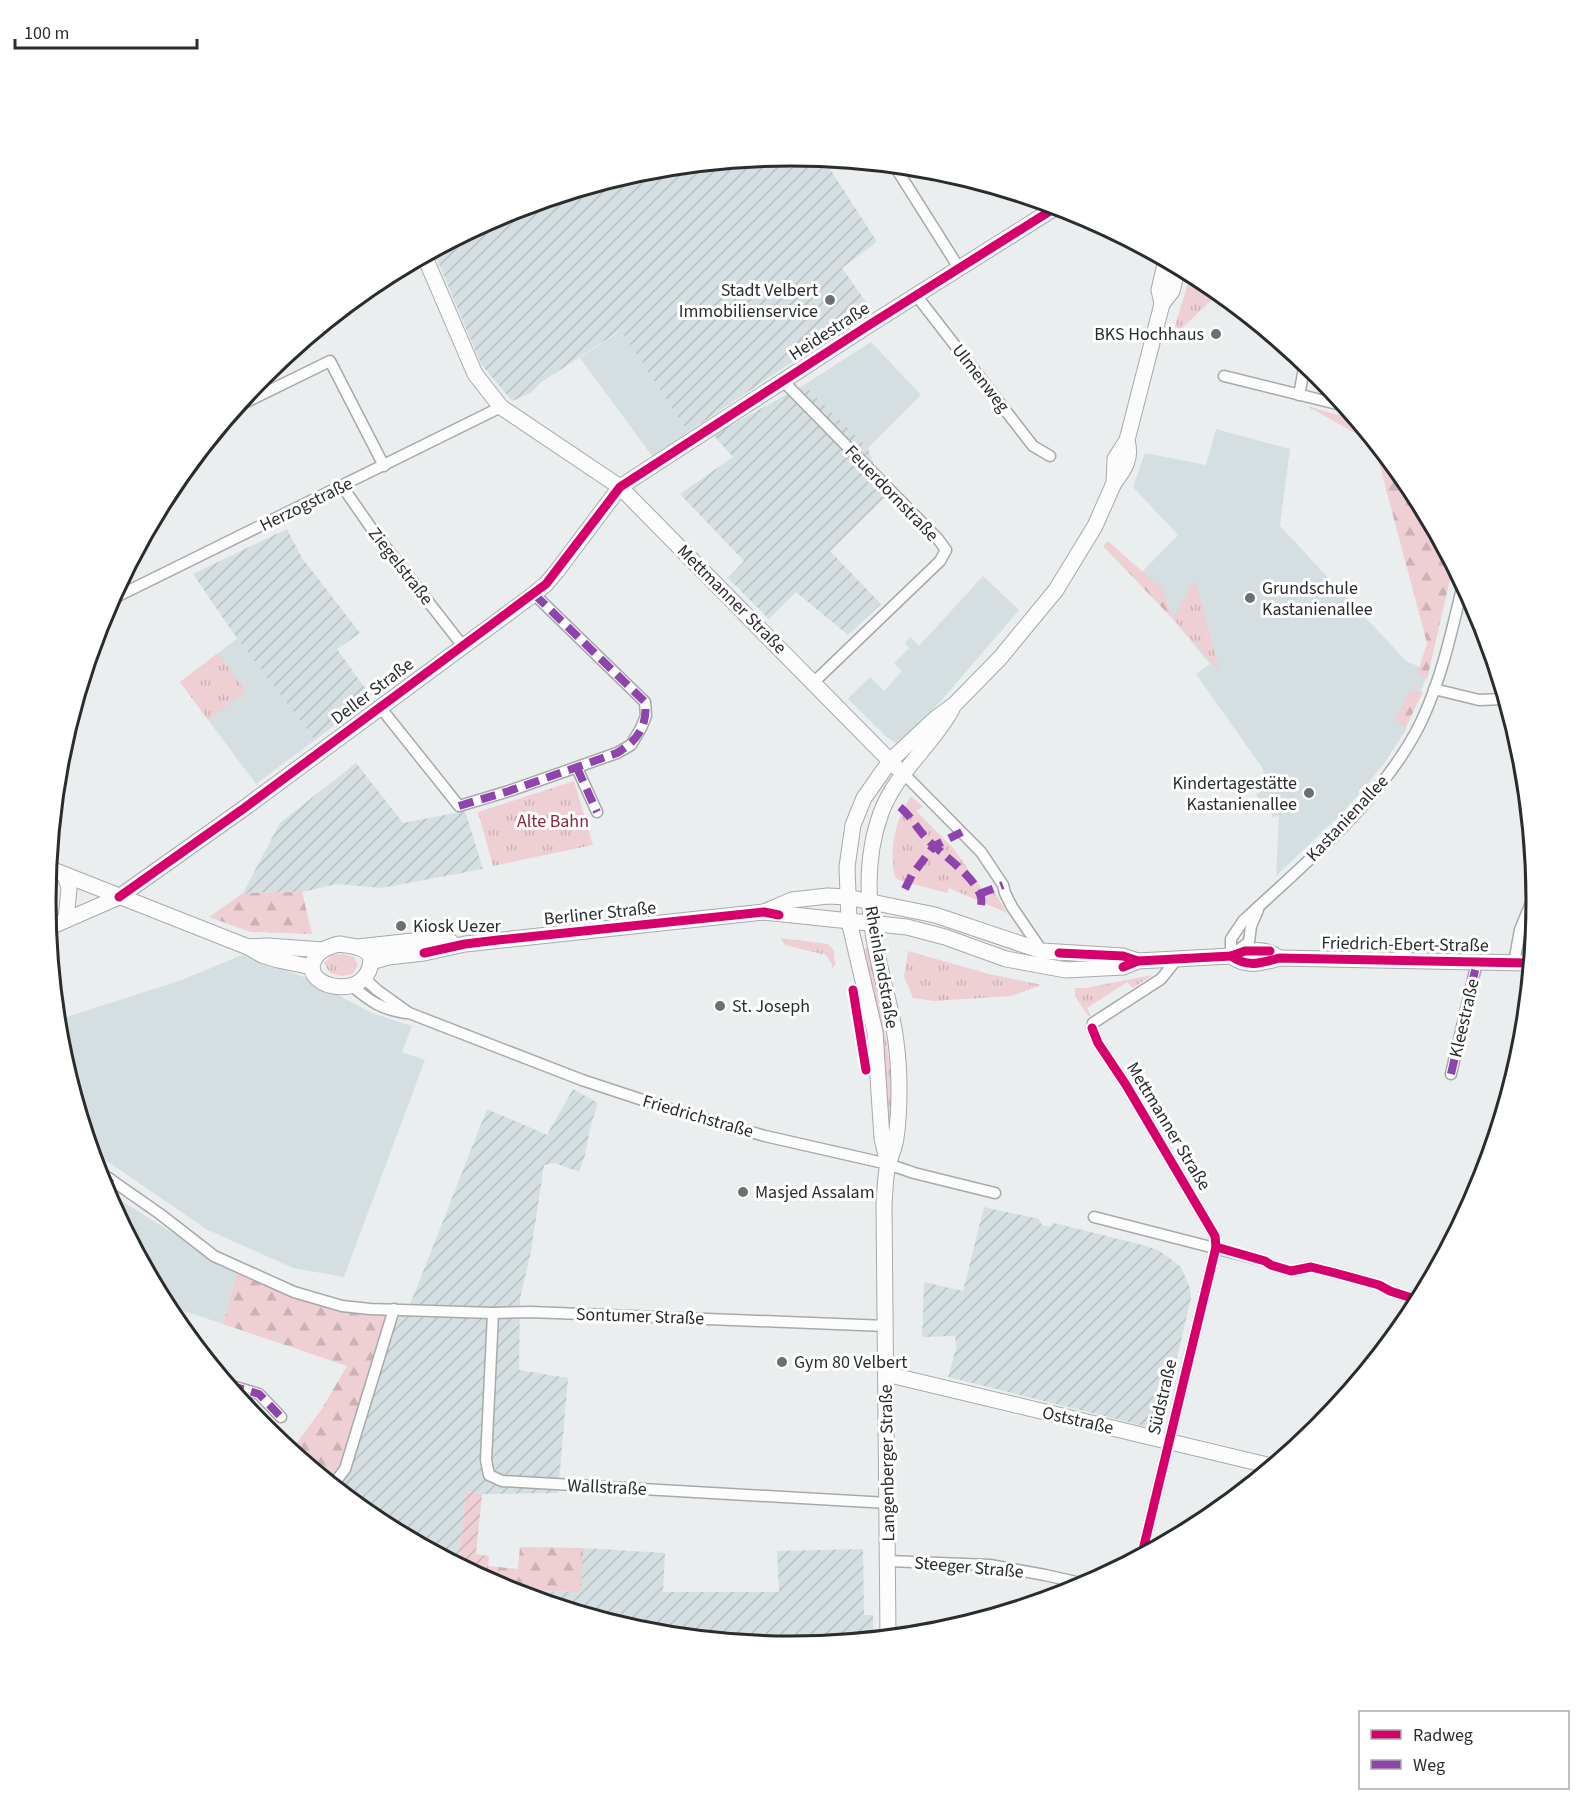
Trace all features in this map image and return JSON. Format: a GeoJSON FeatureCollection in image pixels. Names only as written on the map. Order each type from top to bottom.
{"type":"FeatureCollection","features":[{"type":"Feature","properties":{"kind":"main road","name":"Heidestraße"},"geometry":{"type":"LineString","coordinates":[[620,487],[1048,212]]}},
{"type":"Feature","properties":{"kind":"main road","name":"Mettmanner Straße"},"geometry":{"type":"LineString","coordinates":[[427,262],[475,374],[501,407],[620,487],[903,773]]}},
{"type":"Feature","properties":{"kind":"main road","name":"Rheinlandstraße"},"geometry":{"type":"LineString","coordinates":[[1162,304],[1159,290],[1164,268]]}},
{"type":"Feature","properties":{"kind":"main road","name":"Rheinlandstraße"},"geometry":{"type":"LineString","coordinates":[[888,1164],[882,1138],[875,1032],[849,921],[848,854],[853,825],[868,792],[890,761],[936,718],[955,704],[1011,645],[1056,590],[1095,526],[1114,483],[1124,471],[1127,463],[1130,451],[1127,440],[1162,304],[1172,291],[1176,275]]}},
{"type":"Feature","properties":{"kind":"main road","name":"Deller Straße"},"geometry":{"type":"LineString","coordinates":[[56,924],[119,897],[243,809],[534,594],[546,584],[620,487]]}},
{"type":"Feature","properties":{"kind":"main road","name":"Rheinlandstraße"},"geometry":{"type":"LineString","coordinates":[[895,1147],[898,1117],[896,1043],[872,922],[871,861],[876,828],[891,790],[938,733],[955,704]]}},
{"type":"Feature","properties":{"kind":"main road"},"geometry":{"type":"LineString","coordinates":[[57,872],[248,947],[262,955],[312,967]]}},
{"type":"Feature","properties":{"kind":"main road"},"geometry":{"type":"LineString","coordinates":[[65,875],[69,888],[66,920]]}},
{"type":"Feature","properties":{"kind":"main road","name":"Berliner Straße"},"geometry":{"type":"LineString","coordinates":[[371,962],[387,957],[424,953],[465,944],[764,912],[792,900],[828,896],[870,901]]}},
{"type":"Feature","properties":{"kind":"main road","name":"Friedrich-Ebert-Straße"},"geometry":{"type":"LineString","coordinates":[[870,901],[935,915],[1042,951],[1123,956],[1138,962]]}},
{"type":"Feature","properties":{"kind":"main road","name":"Berliner Straße"},"geometry":{"type":"LineString","coordinates":[[764,912],[872,922]]}},
{"type":"Feature","properties":{"kind":"main road","name":"Friedrich-Ebert-Straße"},"geometry":{"type":"LineString","coordinates":[[872,922],[907,927],[1006,959],[1057,969],[1089,970],[1124,967],[1138,962],[1231,956],[1253,946],[1270,951],[1280,958]]}},
{"type":"Feature","properties":{"kind":"main road","name":"Berliner Straße"},"geometry":{"type":"LineString","coordinates":[[358,947],[422,940],[465,944]]}},
{"type":"Feature","properties":{"kind":"main road"},"geometry":{"type":"LineString","coordinates":[[339,944],[358,947],[367,951],[371,962],[358,982],[329,986],[315,976],[312,967],[315,957],[323,950],[339,944]]}},
{"type":"Feature","properties":{"kind":"main road"},"geometry":{"type":"LineString","coordinates":[[248,947],[323,950]]}},
{"type":"Feature","properties":{"kind":"main road","name":"Friedrich-Ebert-Straße"},"geometry":{"type":"LineString","coordinates":[[1231,956],[1240,962],[1261,963],[1280,958],[1522,963]]}},
{"type":"Feature","properties":{"kind":"main road","name":"Langenberger Straße"},"geometry":{"type":"LineString","coordinates":[[888,1629],[884,1205],[888,1164],[895,1147]]}},
{"type":"Feature","properties":{"kind":"main road","name":"Oststraße"},"geometry":{"type":"LineString","coordinates":[[886,1374],[1262,1464]]}},
{"type":"Feature","properties":{"kind":"street"},"geometry":{"type":"LineString","coordinates":[[900,174],[959,268]]}},
{"type":"Feature","properties":{"kind":"street","name":"Ulmenweg"},"geometry":{"type":"LineString","coordinates":[[916,295],[1033,446],[1050,456]]}},
{"type":"Feature","properties":{"kind":"street"},"geometry":{"type":"LineString","coordinates":[[255,397],[330,361],[384,466]]}},
{"type":"Feature","properties":{"kind":"street"},"geometry":{"type":"LineString","coordinates":[[1299,395],[1303,374]]}},
{"type":"Feature","properties":{"kind":"street"},"geometry":{"type":"LineString","coordinates":[[1224,376],[1330,402]]}},
{"type":"Feature","properties":{"kind":"street","name":"Feuerdornstraße"},"geometry":{"type":"LineString","coordinates":[[783,381],[938,539],[946,550],[940,561],[814,682]]}},
{"type":"Feature","properties":{"kind":"street","name":"Herzogstraße"},"geometry":{"type":"LineString","coordinates":[[122,594],[501,407]]}},
{"type":"Feature","properties":{"kind":"street","name":"Ziegelstraße"},"geometry":{"type":"LineString","coordinates":[[342,486],[374,532],[462,645]]}},
{"type":"Feature","properties":{"kind":"street"},"geometry":{"type":"LineString","coordinates":[[380,706],[459,806],[577,768],[617,753],[631,745],[646,716],[645,702],[534,594]]}},
{"type":"Feature","properties":{"kind":"street","name":"Kastanienallee"},"geometry":{"type":"LineString","coordinates":[[1231,956],[1231,939],[1243,921],[1342,827],[1374,793],[1400,758],[1421,721],[1434,689],[1447,651],[1460,597]]}},
{"type":"Feature","properties":{"kind":"street"},"geometry":{"type":"LineString","coordinates":[[1434,689],[1479,700],[1497,699]]}},
{"type":"Feature","properties":{"kind":"street"},"geometry":{"type":"LineString","coordinates":[[577,768],[597,812]]}},
{"type":"Feature","properties":{"kind":"street","name":"Mettmanner Straße"},"geometry":{"type":"LineString","coordinates":[[903,773],[981,852],[1003,885],[1012,907],[1042,951]]}},
{"type":"Feature","properties":{"kind":"street","name":"Kastanienallee"},"geometry":{"type":"LineString","coordinates":[[1253,946],[1251,926],[1261,904]]}},
{"type":"Feature","properties":{"kind":"street"},"geometry":{"type":"LineString","coordinates":[[1522,963],[1520,930],[1525,917]]}},
{"type":"Feature","properties":{"kind":"street","name":"Mettmanner Straße"},"geometry":{"type":"LineString","coordinates":[[1177,959],[1161,979],[1093,1023],[1092,1028],[1098,1043],[1126,1085],[1212,1229],[1216,1247]]}},
{"type":"Feature","properties":{"kind":"street","name":"Kleestraße"},"geometry":{"type":"LineString","coordinates":[[1451,1074],[1477,962]]}},
{"type":"Feature","properties":{"kind":"street","name":"Friedrichstraße"},"geometry":{"type":"LineString","coordinates":[[358,982],[374,1005],[409,1013],[582,1080],[679,1112],[765,1136],[888,1164],[914,1173],[995,1193]]}},
{"type":"Feature","properties":{"kind":"street","name":"Sontumer Straße"},"geometry":{"type":"LineString","coordinates":[[110,1179],[214,1256],[294,1292],[342,1306],[370,1309],[531,1312],[886,1326]]}},
{"type":"Feature","properties":{"kind":"street"},"geometry":{"type":"LineString","coordinates":[[1094,1217],[1216,1247],[1291,1271],[1311,1267],[1362,1280],[1409,1297]]}},
{"type":"Feature","properties":{"kind":"street","name":"Südstraße"},"geometry":{"type":"LineString","coordinates":[[1144,1545],[1216,1247]]}},
{"type":"Feature","properties":{"kind":"street"},"geometry":{"type":"LineString","coordinates":[[337,1479],[345,1469],[394,1309]]}},
{"type":"Feature","properties":{"kind":"street","name":"Wallstraße"},"geometry":{"type":"LineString","coordinates":[[493,1313],[486,1460],[489,1475],[495,1478],[513,1482],[888,1503]]}},
{"type":"Feature","properties":{"kind":"street"},"geometry":{"type":"LineString","coordinates":[[242,1389],[259,1394],[281,1417]]}},
{"type":"Feature","properties":{"kind":"street","name":"Steeger Straße"},"geometry":{"type":"LineString","coordinates":[[888,1561],[990,1565],[1070,1581]]}},
{"type":"Feature","properties":{"kind":"shaded area"},"geometry":{"type":"Polygon","coordinates":[[[742,167],[829,167],[877,242],[842,268],[871,309],[688,432],[621,330],[540,383],[531,393],[512,401],[481,364],[436,257],[509,221],[554,205],[647,180],[695,172],[742,167]]]}},
{"type":"Feature","properties":{"kind":"shaded area"},"geometry":{"type":"Polygon","coordinates":[[[622,330],[688,432],[653,457],[580,358],[622,330]]]}},
{"type":"Feature","properties":{"kind":"shaded area"},"geometry":{"type":"Polygon","coordinates":[[[871,342],[921,395],[868,448],[804,385],[871,342]]]}},
{"type":"Feature","properties":{"kind":"shaded area"},"geometry":{"type":"Polygon","coordinates":[[[804,385],[868,448],[885,497],[830,551],[881,604],[848,635],[796,592],[769,619],[728,578],[744,561],[680,494],[733,457],[713,435],[804,385]]]}},
{"type":"Feature","properties":{"kind":"shaded area","name":"Grundschule Kastanienallee"},"geometry":{"type":"Polygon","coordinates":[[[1216,429],[1290,449],[1280,526],[1406,661],[1429,671],[1404,733],[1385,762],[1339,816],[1276,876],[1279,816],[1272,817],[1271,810],[1261,805],[1256,795],[1266,787],[1263,769],[1196,674],[1210,664],[1172,618],[1135,579],[1178,535],[1133,487],[1145,453],[1206,465],[1216,429]]]}},
{"type":"Feature","properties":{"kind":"shaded area"},"geometry":{"type":"Polygon","coordinates":[[[287,529],[302,558],[360,633],[337,649],[372,698],[315,740],[229,627],[193,574],[287,529]]]}},
{"type":"Feature","properties":{"kind":"shaded area"},"geometry":{"type":"Polygon","coordinates":[[[983,576],[1019,610],[940,702],[898,745],[848,699],[870,677],[884,691],[902,671],[894,663],[909,648],[905,643],[910,637],[919,646],[983,576]]]}},
{"type":"Feature","properties":{"kind":"shaded area"},"geometry":{"type":"Polygon","coordinates":[[[238,638],[315,740],[256,784],[180,682],[238,638]]]}},
{"type":"Feature","properties":{"kind":"shaded area"},"geometry":{"type":"Polygon","coordinates":[[[356,763],[403,823],[465,811],[483,869],[381,888],[337,884],[302,892],[243,893],[280,823],[356,763]]]}},
{"type":"Feature","properties":{"kind":"shaded area"},"geometry":{"type":"Polygon","coordinates":[[[242,955],[304,977],[372,1013],[412,1026],[402,1052],[425,1060],[344,1277],[293,1268],[206,1229],[102,1158],[81,1091],[66,1017],[182,980],[242,955]]]}},
{"type":"Feature","properties":{"kind":"shaded area"},"geometry":{"type":"Polygon","coordinates":[[[573,1089],[598,1103],[579,1172],[555,1163],[544,1165],[531,1251],[520,1299],[519,1370],[568,1378],[558,1493],[482,1494],[466,1492],[459,1557],[382,1512],[334,1476],[339,1470],[388,1315],[406,1315],[487,1109],[547,1135],[573,1089]]]}},
{"type":"Feature","properties":{"kind":"shaded area"},"geometry":{"type":"Polygon","coordinates":[[[119,1199],[237,1273],[223,1324],[179,1309],[154,1268],[119,1199]]]}},
{"type":"Feature","properties":{"kind":"shaded area"},"geometry":{"type":"Polygon","coordinates":[[[984,1207],[1039,1219],[1042,1225],[1049,1227],[1054,1223],[1146,1246],[1160,1251],[1181,1267],[1190,1288],[1191,1298],[1160,1430],[948,1377],[956,1348],[955,1336],[922,1337],[924,1282],[963,1291],[984,1207]]]}},
{"type":"Feature","properties":{"kind":"shaded area"},"geometry":{"type":"Polygon","coordinates":[[[583,1548],[665,1553],[663,1592],[779,1592],[777,1551],[863,1549],[864,1615],[873,1615],[873,1630],[790,1636],[695,1629],[600,1610],[540,1591],[580,1592],[583,1548]]]}},
{"type":"Feature","properties":{"kind":"green space"},"geometry":{"type":"Polygon","coordinates":[[[1188,282],[1213,299],[1180,330],[1175,326],[1188,282]]]}},
{"type":"Feature","properties":{"kind":"green space"},"geometry":{"type":"Polygon","coordinates":[[[1307,406],[1343,416],[1360,436],[1307,406]]]}},
{"type":"Feature","properties":{"kind":"green space"},"geometry":{"type":"Polygon","coordinates":[[[1378,458],[1402,492],[1451,576],[1427,679],[1417,675],[1427,643],[1378,458]]]}},
{"type":"Feature","properties":{"kind":"green space"},"geometry":{"type":"Polygon","coordinates":[[[1108,541],[1164,591],[1172,618],[1103,546],[1108,541]]]}},
{"type":"Feature","properties":{"kind":"green space"},"geometry":{"type":"Polygon","coordinates":[[[1196,582],[1220,672],[1172,618],[1182,604],[1191,583],[1196,582]]]}},
{"type":"Feature","properties":{"kind":"green space"},"geometry":{"type":"Polygon","coordinates":[[[218,653],[246,691],[208,720],[180,682],[218,653]]]}},
{"type":"Feature","properties":{"kind":"green space"},"geometry":{"type":"Polygon","coordinates":[[[1411,689],[1423,692],[1405,728],[1395,720],[1411,689]]]}},
{"type":"Feature","properties":{"kind":"green space","name":"Alte Bahn"},"geometry":{"type":"Polygon","coordinates":[[[574,781],[593,845],[493,866],[478,812],[574,781]]]}},
{"type":"Feature","properties":{"kind":"green space"},"geometry":{"type":"Polygon","coordinates":[[[911,796],[923,807],[916,811],[954,849],[984,892],[994,891],[1007,913],[949,888],[947,893],[895,877],[893,845],[897,825],[911,796]]]}},
{"type":"Feature","properties":{"kind":"green space"},"geometry":{"type":"Polygon","coordinates":[[[302,892],[312,934],[251,932],[209,917],[243,893],[302,892]]]}},
{"type":"Feature","properties":{"kind":"green space"},"geometry":{"type":"Polygon","coordinates":[[[780,938],[828,944],[834,951],[835,965],[832,969],[832,964],[826,955],[785,945],[780,938]]]}},
{"type":"Feature","properties":{"kind":"green space"},"geometry":{"type":"Polygon","coordinates":[[[861,948],[868,948],[887,1044],[891,1092],[888,1140],[881,1028],[861,948]]]}},
{"type":"Feature","properties":{"kind":"green space"},"geometry":{"type":"Polygon","coordinates":[[[908,951],[989,974],[1042,985],[1011,996],[934,1001],[913,998],[904,976],[908,951]]]}},
{"type":"Feature","properties":{"kind":"green space"},"geometry":{"type":"Polygon","coordinates":[[[342,954],[354,957],[358,965],[353,974],[341,976],[330,973],[324,963],[332,955],[342,954]]]}},
{"type":"Feature","properties":{"kind":"green space"},"geometry":{"type":"Polygon","coordinates":[[[1152,975],[1133,988],[1127,982],[1087,1008],[1091,1016],[1088,1016],[1075,996],[1075,988],[1086,988],[1152,975]]]}},
{"type":"Feature","properties":{"kind":"green space"},"geometry":{"type":"Polygon","coordinates":[[[237,1273],[292,1297],[388,1315],[339,1470],[334,1476],[296,1444],[321,1410],[347,1366],[223,1324],[237,1273]]]}},
{"type":"Feature","properties":{"kind":"green space"},"geometry":{"type":"Polygon","coordinates":[[[466,1492],[482,1494],[476,1554],[489,1556],[488,1570],[459,1557],[466,1492]]]}},
{"type":"Feature","properties":{"kind":"green space"},"geometry":{"type":"Polygon","coordinates":[[[520,1547],[583,1548],[581,1592],[540,1591],[488,1570],[488,1566],[518,1569],[520,1547]]]}},
{"type":"Feature","properties":{"kind":"marked path"},"geometry":{"type":"LineString","coordinates":[[459,806],[617,753],[635,738],[643,726],[645,702],[534,594]]}},
{"type":"Feature","properties":{"kind":"marked path"},"geometry":{"type":"LineString","coordinates":[[577,768],[597,812]]}},
{"type":"Feature","properties":{"kind":"marked path"},"geometry":{"type":"LineString","coordinates":[[900,807],[927,839],[972,881],[981,897],[980,911]]}},
{"type":"Feature","properties":{"kind":"marked path"},"geometry":{"type":"LineString","coordinates":[[905,889],[912,875],[934,846],[962,832]]}},
{"type":"Feature","properties":{"kind":"marked path"},"geometry":{"type":"LineString","coordinates":[[979,894],[1003,885]]}},
{"type":"Feature","properties":{"kind":"marked path"},"geometry":{"type":"LineString","coordinates":[[1451,1074],[1477,962]]}},
{"type":"Feature","properties":{"kind":"marked path"},"geometry":{"type":"LineString","coordinates":[[242,1389],[259,1394],[281,1417]]}},
{"type":"Feature","properties":{"kind":"cycle path"},"geometry":{"type":"LineString","coordinates":[[119,897],[243,809],[546,584],[620,487],[869,325],[1048,212]]}},
{"type":"Feature","properties":{"kind":"cycle path"},"geometry":{"type":"LineString","coordinates":[[424,953],[498,940],[764,912],[779,915]]}},
{"type":"Feature","properties":{"kind":"cycle path"},"geometry":{"type":"LineString","coordinates":[[1123,967],[1138,961],[1231,956],[1245,951],[1270,951]]}},
{"type":"Feature","properties":{"kind":"cycle path"},"geometry":{"type":"LineString","coordinates":[[1059,953],[1123,956],[1138,961]]}},
{"type":"Feature","properties":{"kind":"cycle path"},"geometry":{"type":"LineString","coordinates":[[1231,956],[1249,963],[1279,958],[1523,963]]}},
{"type":"Feature","properties":{"kind":"cycle path"},"geometry":{"type":"LineString","coordinates":[[853,990],[866,1070]]}},
{"type":"Feature","properties":{"kind":"cycle path"},"geometry":{"type":"LineString","coordinates":[[1092,1028],[1098,1043],[1126,1085],[1215,1236],[1216,1247],[1144,1545]]}},
{"type":"Feature","properties":{"kind":"cycle path"},"geometry":{"type":"LineString","coordinates":[[1216,1247],[1291,1271],[1311,1267],[1335,1273],[1379,1285],[1409,1297]]}},
{"type":"Feature","properties":{"kind":"place","name":"Stadt Velbert Immobilienservice"},"geometry":{"type":"Point","coordinates":[830,300]}},
{"type":"Feature","properties":{"kind":"place","name":"BKS Hochhaus"},"geometry":{"type":"Point","coordinates":[1216,334]}},
{"type":"Feature","properties":{"kind":"place","name":"Grundschule Kastanienallee"},"geometry":{"type":"Point","coordinates":[1250,598]}},
{"type":"Feature","properties":{"kind":"place","name":"Kindertagestätte Kastanienallee"},"geometry":{"type":"Point","coordinates":[1309,793]}},
{"type":"Feature","properties":{"kind":"place","name":"Kiosk Uezer"},"geometry":{"type":"Point","coordinates":[401,926]}},
{"type":"Feature","properties":{"kind":"place","name":"St. Joseph"},"geometry":{"type":"Point","coordinates":[720,1006]}},
{"type":"Feature","properties":{"kind":"place","name":"Masjed Assalam"},"geometry":{"type":"Point","coordinates":[743,1192]}},
{"type":"Feature","properties":{"kind":"place","name":"Gym 80 Velbert"},"geometry":{"type":"Point","coordinates":[782,1362]}}]}
